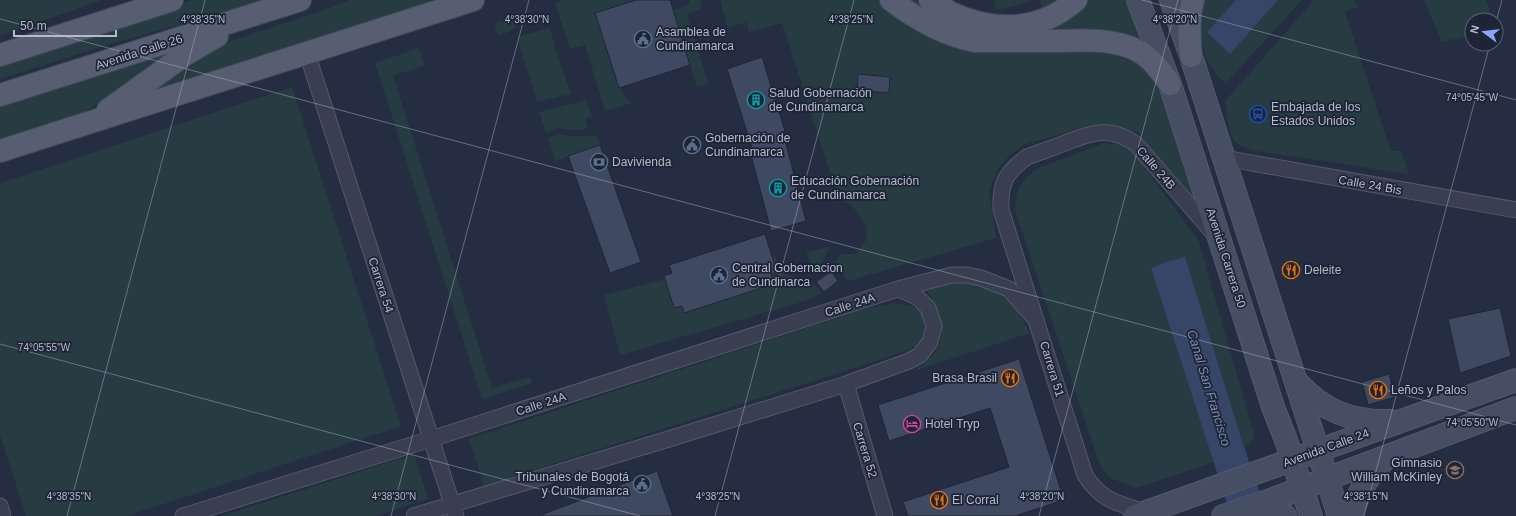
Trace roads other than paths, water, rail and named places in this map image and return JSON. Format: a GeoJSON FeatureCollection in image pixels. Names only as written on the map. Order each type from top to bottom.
{"type":"FeatureCollection","features":[{"type":"Feature","properties":{"kind":"main road"},"geometry":{"type":"LineString","coordinates":[[0,55],[172,0]]}},
{"type":"Feature","properties":{"kind":"main road","name":"Avenida Calle 26"},"geometry":{"type":"LineString","coordinates":[[0,95],[300,0]]}},
{"type":"Feature","properties":{"kind":"main road"},"geometry":{"type":"LineString","coordinates":[[0,151],[473,0]]}},
{"type":"Feature","properties":{"kind":"main road"},"geometry":{"type":"LineString","coordinates":[[891,0],[910,14],[933,27],[964,39],[975,41],[1086,41],[1115,43],[1125,46],[1138,51],[1148,58],[1159,69],[1170,84]]}},
{"type":"Feature","properties":{"kind":"main road"},"geometry":{"type":"LineString","coordinates":[[930,0],[950,12],[972,21],[994,26],[1017,26],[1042,21],[1064,11],[1076,0]]}},
{"type":"Feature","properties":{"kind":"main road","name":"Avenida Carrera 50"},"geometry":{"type":"LineString","coordinates":[[1138,0],[1170,84],[1273,407],[1311,516]]}},
{"type":"Feature","properties":{"kind":"main road"},"geometry":{"type":"LineString","coordinates":[[1171,0],[1191,56],[1339,516]]}},
{"type":"Feature","properties":{"kind":"main road"},"geometry":{"type":"LineString","coordinates":[[1191,56],[1189,28],[1190,12],[1193,0]]}},
{"type":"Feature","properties":{"kind":"main road"},"geometry":{"type":"LineString","coordinates":[[82,125],[126,98],[173,63],[200,46],[262,12]]}},
{"type":"Feature","properties":{"kind":"main road"},"geometry":{"type":"LineString","coordinates":[[1295,380],[1315,400],[1340,414],[1364,420],[1405,420]]}},
{"type":"Feature","properties":{"kind":"main road","name":"Avenida Calle 24"},"geometry":{"type":"LineString","coordinates":[[1140,514],[1516,380]]}},
{"type":"Feature","properties":{"kind":"main road"},"geometry":{"type":"LineString","coordinates":[[1258,472],[1268,456],[1274,441],[1275,430],[1273,407]]}},
{"type":"Feature","properties":{"kind":"main road"},"geometry":{"type":"LineString","coordinates":[[1226,515],[1249,507],[1280,510],[1302,488],[1516,408]]}},
{"type":"Feature","properties":{"kind":"main road"},"geometry":{"type":"LineString","coordinates":[[1351,516],[1354,504],[1367,478],[1388,456]]}},
{"type":"Feature","properties":{"kind":"street","name":"Carrera 54"},"geometry":{"type":"LineString","coordinates":[[307,53],[454,510]]}},
{"type":"Feature","properties":{"kind":"street","name":"Calle 24B"},"geometry":{"type":"LineString","coordinates":[[1000,193],[1006,178],[1018,164],[1027,157],[1089,134],[1100,132],[1112,133],[1125,137],[1136,144],[1221,240]]}},
{"type":"Feature","properties":{"kind":"street","name":"Calle 24 Bis"},"geometry":{"type":"LineString","coordinates":[[1224,158],[1516,210]]}},
{"type":"Feature","properties":{"kind":"street","name":"Carrera 51"},"geometry":{"type":"LineString","coordinates":[[1000,193],[1001,210],[1085,475],[1098,493],[1140,514]]}},
{"type":"Feature","properties":{"kind":"street","name":"Calle 24A"},"geometry":{"type":"LineString","coordinates":[[183,516],[431,440],[898,289],[952,275],[967,275],[981,278],[1009,289],[1036,320]]}},
{"type":"Feature","properties":{"kind":"street"},"geometry":{"type":"LineString","coordinates":[[414,516],[454,510],[672,438],[846,384],[909,361],[920,355],[930,342],[934,326],[928,308],[917,297],[898,289]]}},
{"type":"Feature","properties":{"kind":"street","name":"Carrera 52"},"geometry":{"type":"LineString","coordinates":[[846,384],[885,516]]}},
{"type":"Feature","properties":{"kind":"street"},"geometry":{"type":"LineString","coordinates":[[0,506],[3,516]]}},
{"type":"Feature","properties":{"kind":"water"},"geometry":{"type":"Polygon","coordinates":[[[1236,0],[1278,0],[1230,54],[1207,32],[1236,0]]]}},
{"type":"Feature","properties":{"kind":"water","name":"Canal San Francisco"},"geometry":{"type":"Polygon","coordinates":[[[1185,257],[1241,438],[1268,516],[1231,516],[1151,268],[1185,257]]]}},
{"type":"Feature","properties":{"kind":"place","name":"Asamblea de Cundinamarca"},"geometry":{"type":"Point","coordinates":[643,39]}},
{"type":"Feature","properties":{"kind":"place","name":"Salud Gobernación de Cundinamarca"},"geometry":{"type":"Point","coordinates":[756,100]}},
{"type":"Feature","properties":{"kind":"place","name":"Embajada de los Estados Unidos"},"geometry":{"type":"Point","coordinates":[1258,114]}},
{"type":"Feature","properties":{"kind":"place","name":"Gobernación de Cundinamarca"},"geometry":{"type":"Point","coordinates":[692,145]}},
{"type":"Feature","properties":{"kind":"place","name":"Davivienda"},"geometry":{"type":"Point","coordinates":[599,162]}},
{"type":"Feature","properties":{"kind":"place","name":"Educación Gobernación de Cundinamarca"},"geometry":{"type":"Point","coordinates":[778,188]}},
{"type":"Feature","properties":{"kind":"place","name":"Deleite"},"geometry":{"type":"Point","coordinates":[1291,270]}},
{"type":"Feature","properties":{"kind":"place","name":"Central Gobernacion de Cundinarca"},"geometry":{"type":"Point","coordinates":[719,275]}},
{"type":"Feature","properties":{"kind":"place","name":"Brasa Brasil"},"geometry":{"type":"Point","coordinates":[1010,378]}},
{"type":"Feature","properties":{"kind":"place","name":"Leños y Palos"},"geometry":{"type":"Point","coordinates":[1378,390]}},
{"type":"Feature","properties":{"kind":"place","name":"Hotel Tryp"},"geometry":{"type":"Point","coordinates":[912,424]}},
{"type":"Feature","properties":{"kind":"place","name":"Gimnasio William McKinley"},"geometry":{"type":"Point","coordinates":[1455,470]}},
{"type":"Feature","properties":{"kind":"place","name":"Tribunales de Bogotá y Cundinamarca"},"geometry":{"type":"Point","coordinates":[642,484]}},
{"type":"Feature","properties":{"kind":"place","name":"El Corral"},"geometry":{"type":"Point","coordinates":[939,500]}}]}
